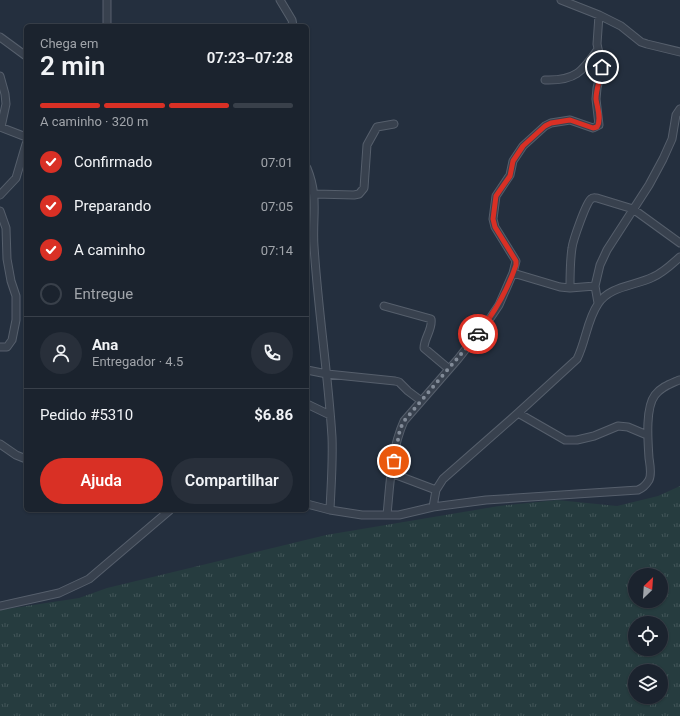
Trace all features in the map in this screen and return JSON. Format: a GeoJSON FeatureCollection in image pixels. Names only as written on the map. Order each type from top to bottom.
{"type":"FeatureCollection","features":[{"type":"Feature","properties":{"kind":"street"},"geometry":{"type":"LineString","coordinates":[[107,0],[107,24]]}},
{"type":"Feature","properties":{"kind":"street"},"geometry":{"type":"LineString","coordinates":[[280,0],[292,20],[293,24]]}},
{"type":"Feature","properties":{"kind":"street"},"geometry":{"type":"LineString","coordinates":[[561,0],[599,15],[621,26],[641,42],[680,52]]}},
{"type":"Feature","properties":{"kind":"street"},"geometry":{"type":"LineString","coordinates":[[386,515],[391,473],[400,429],[408,415],[420,400],[449,369],[491,317],[499,305],[513,273],[516,261],[495,227],[493,219],[496,196],[510,176],[513,161],[523,146],[545,126],[568,120],[593,128],[599,125],[596,99],[602,67],[597,44],[599,15]]}},
{"type":"Feature","properties":{"kind":"street"},"geometry":{"type":"LineString","coordinates":[[0,37],[24,55]]}},
{"type":"Feature","properties":{"kind":"street"},"geometry":{"type":"LineString","coordinates":[[545,80],[558,80],[579,72],[585,67],[598,49]]}},
{"type":"Feature","properties":{"kind":"street"},"geometry":{"type":"LineString","coordinates":[[0,76],[6,104],[0,127],[24,136]]}},
{"type":"Feature","properties":{"kind":"street"},"geometry":{"type":"LineString","coordinates":[[598,303],[595,286],[600,265],[607,250],[650,185],[672,139],[676,115],[680,109]]}},
{"type":"Feature","properties":{"kind":"street"},"geometry":{"type":"LineString","coordinates":[[315,194],[360,194],[364,188],[367,145],[369,139],[377,127],[394,124]]}},
{"type":"Feature","properties":{"kind":"street"},"geometry":{"type":"LineString","coordinates":[[0,195],[16,178],[24,151]]}},
{"type":"Feature","properties":{"kind":"street"},"geometry":{"type":"LineString","coordinates":[[309,172],[315,194],[311,244],[327,374],[332,439],[330,510]]}},
{"type":"Feature","properties":{"kind":"street"},"geometry":{"type":"LineString","coordinates":[[570,288],[572,248],[575,235],[591,199],[597,198],[633,209],[680,243]]}},
{"type":"Feature","properties":{"kind":"street"},"geometry":{"type":"LineString","coordinates":[[0,211],[6,228],[7,259],[11,282],[16,296],[16,320],[12,340],[7,347],[0,347]]}},
{"type":"Feature","properties":{"kind":"street"},"geometry":{"type":"LineString","coordinates":[[433,507],[436,490],[443,479],[577,359],[582,349],[592,314],[604,296],[653,277],[680,257]]}},
{"type":"Feature","properties":{"kind":"street"},"geometry":{"type":"LineString","coordinates":[[513,273],[560,287],[570,288],[595,286]]}},
{"type":"Feature","properties":{"kind":"street"},"geometry":{"type":"LineString","coordinates":[[384,306],[431,319],[424,348],[449,369]]}},
{"type":"Feature","properties":{"kind":"street"},"geometry":{"type":"LineString","coordinates":[[309,370],[327,374],[395,380],[420,400]]}},
{"type":"Feature","properties":{"kind":"street"},"geometry":{"type":"LineString","coordinates":[[309,505],[330,510],[362,515],[399,515],[433,507],[486,500],[638,490],[644,487],[649,479],[650,472],[647,435],[651,402],[656,394],[665,386],[678,380]]}},
{"type":"Feature","properties":{"kind":"street"},"geometry":{"type":"LineString","coordinates":[[309,405],[330,415]]}},
{"type":"Feature","properties":{"kind":"street"},"geometry":{"type":"LineString","coordinates":[[518,413],[565,440],[577,440],[594,436],[618,426],[628,427],[647,435]]}},
{"type":"Feature","properties":{"kind":"street"},"geometry":{"type":"LineString","coordinates":[[0,444],[16,455],[24,458]]}},
{"type":"Feature","properties":{"kind":"street"},"geometry":{"type":"LineString","coordinates":[[391,473],[436,490]]}},
{"type":"Feature","properties":{"kind":"street"},"geometry":{"type":"LineString","coordinates":[[0,606],[59,594],[89,579],[168,512]]}},
{"type":"Feature","properties":{"kind":"green space"},"geometry":{"type":"Polygon","coordinates":[[[680,486],[680,716],[0,716],[0,610],[79,598],[107,588],[326,535],[499,506],[557,500],[617,506],[658,496],[680,486]]]}},
{"type":"Feature","properties":{"kind":"way so far"},"geometry":{"type":"LineString","coordinates":[[394,461],[400,429],[404,421],[478,334]]}},
{"type":"Feature","properties":{"kind":"route"},"geometry":{"type":"LineString","coordinates":[[478,334],[499,305],[516,265],[516,261],[495,227],[493,213],[496,196],[510,176],[513,161],[523,146],[545,126],[551,123],[568,120],[591,128],[595,128],[599,125],[596,99],[602,67]]}}]}
